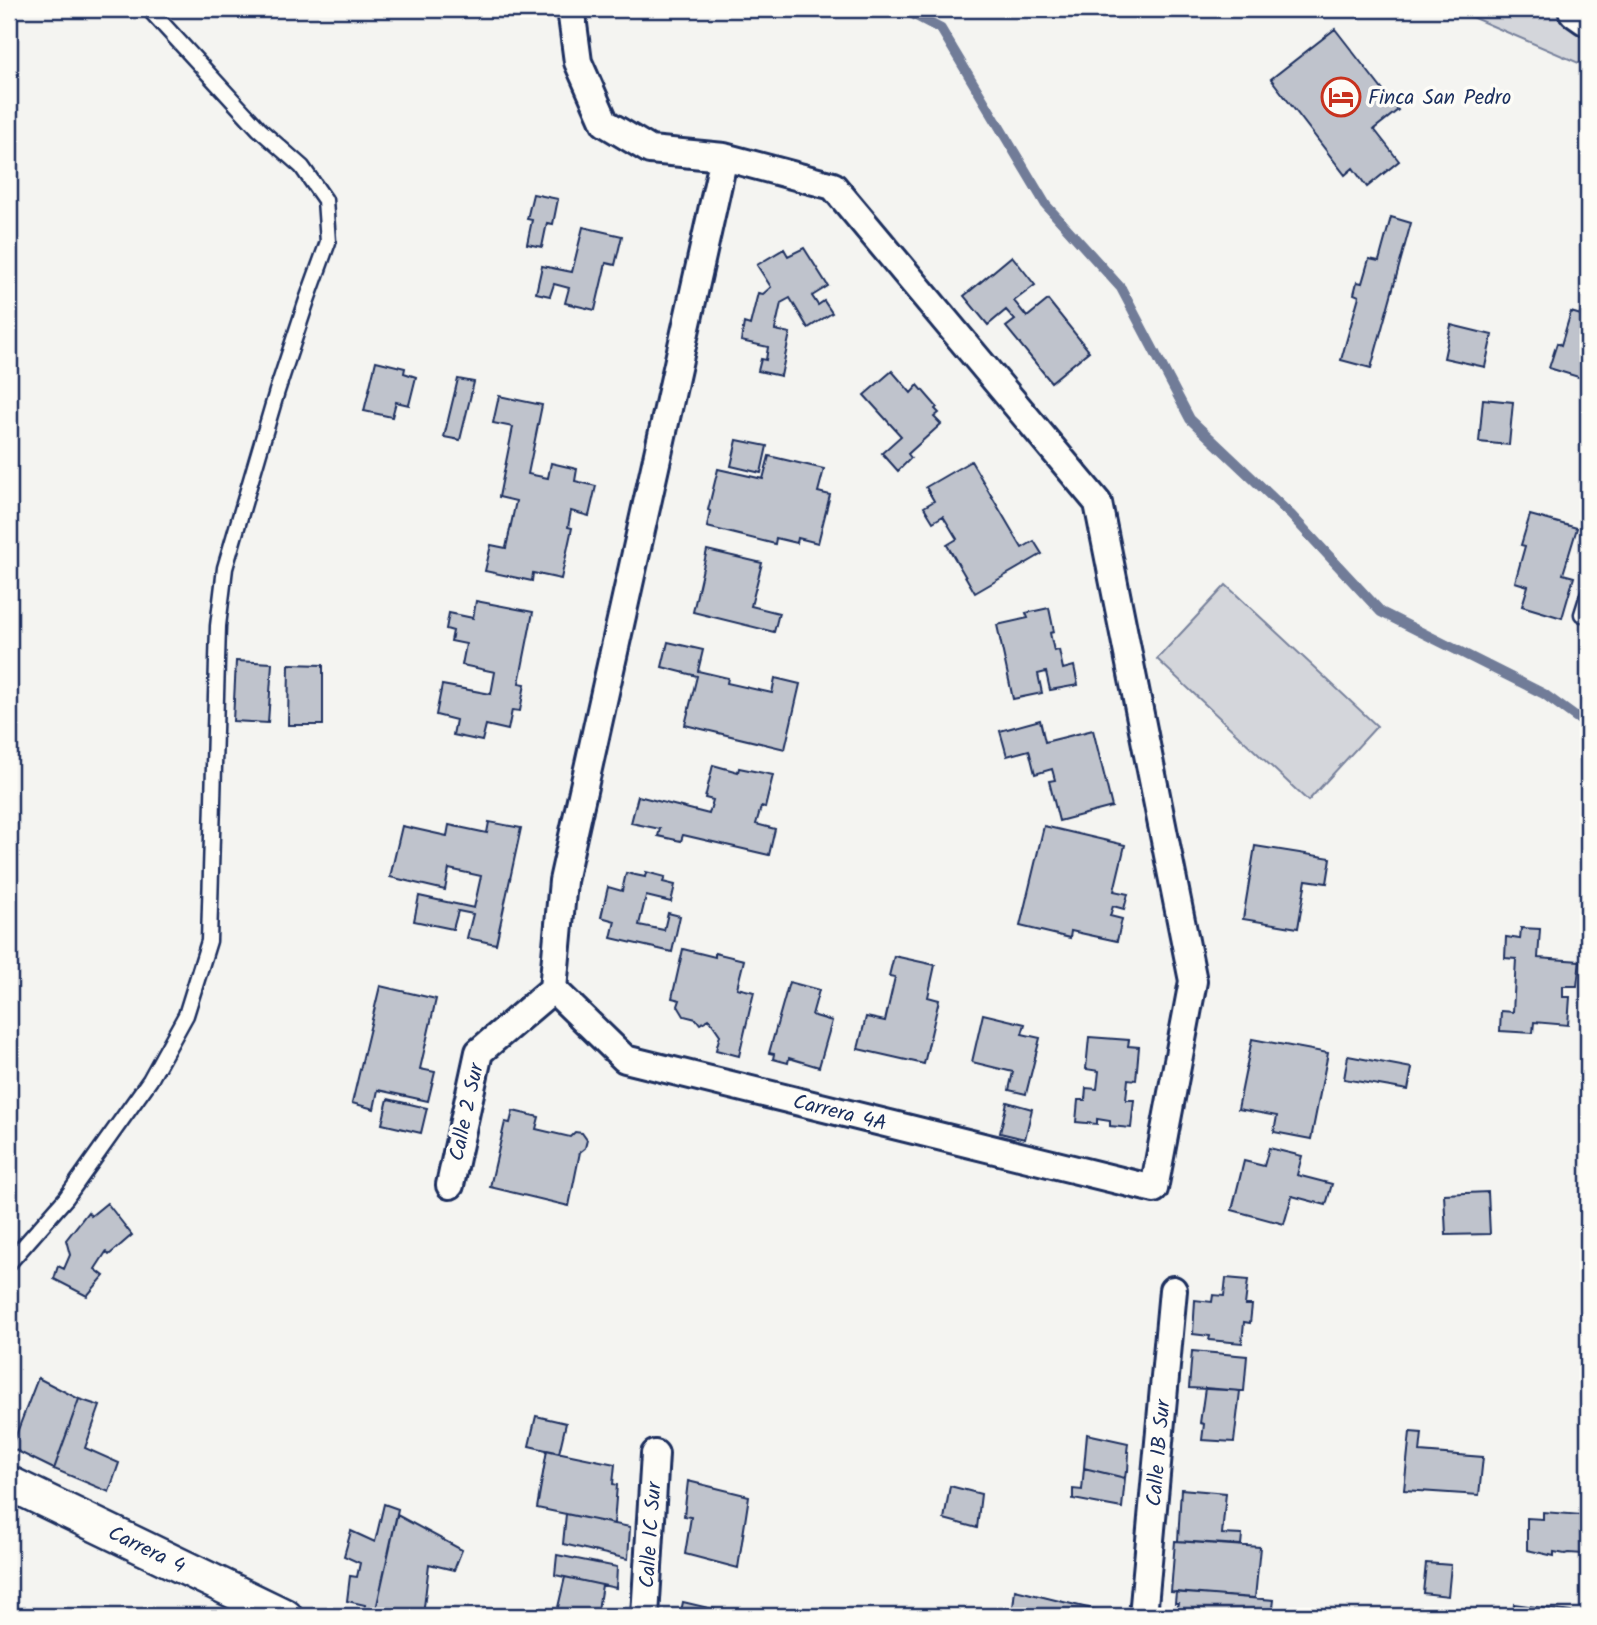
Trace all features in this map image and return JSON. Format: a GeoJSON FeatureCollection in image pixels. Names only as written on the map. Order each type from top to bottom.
{"type":"FeatureCollection","features":[{"type":"Feature","properties":{"kind":"main road"},"geometry":{"type":"LineString","coordinates":[[1578,9],[1588,16]]}},
{"type":"Feature","properties":{"kind":"street"},"geometry":{"type":"LineString","coordinates":[[553,989],[563,881],[724,157],[650,150],[605,123],[578,62],[571,9]]}},
{"type":"Feature","properties":{"kind":"street","name":"Carrera 4A"},"geometry":{"type":"LineString","coordinates":[[553,989],[625,1059],[1154,1189],[1193,981],[1098,502],[833,186],[724,157]]}},
{"type":"Feature","properties":{"kind":"street","name":"Calle 2 Sur"},"geometry":{"type":"LineString","coordinates":[[450,1185],[479,1052],[553,989]]}},
{"type":"Feature","properties":{"kind":"street","name":"Calle 1B Sur"},"geometry":{"type":"LineString","coordinates":[[1143,1616],[1173,1290]]}},
{"type":"Feature","properties":{"kind":"street","name":"Calle 1C Sur"},"geometry":{"type":"LineString","coordinates":[[645,1616],[654,1454]]}},
{"type":"Feature","properties":{"kind":"street","name":"Carrera 4"},"geometry":{"type":"LineString","coordinates":[[9,1483],[285,1616]]}},
{"type":"Feature","properties":{"kind":"lane"},"geometry":{"type":"LineString","coordinates":[[9,1263],[66,1198],[150,1080],[186,1015],[209,941],[218,626],[225,568],[277,391],[328,242],[325,200],[302,167],[259,129],[149,9]]}},
{"type":"Feature","properties":{"kind":"lane"},"geometry":{"type":"LineString","coordinates":[[1583,614],[1588,595]]}},
{"type":"Feature","properties":{"kind":"shaded area"},"geometry":{"type":"Polygon","coordinates":[[[1453,9],[1588,9],[1588,67],[1453,9]]]}},
{"type":"Feature","properties":{"kind":"shaded area"},"geometry":{"type":"Polygon","coordinates":[[[1226,585],[1377,726],[1308,801],[1157,659],[1226,585]]]}},
{"type":"Feature","properties":{"kind":"building"},"geometry":{"type":"Polygon","coordinates":[[[1335,29],[1398,110],[1374,129],[1399,161],[1367,187],[1353,168],[1345,175],[1271,79],[1335,29]]]}},
{"type":"Feature","properties":{"kind":"building"},"geometry":{"type":"Polygon","coordinates":[[[533,194],[558,199],[553,224],[547,223],[542,247],[527,244],[532,220],[527,219],[533,194]]]}},
{"type":"Feature","properties":{"kind":"building"},"geometry":{"type":"Polygon","coordinates":[[[1391,217],[1411,223],[1371,368],[1341,360],[1359,296],[1354,294],[1357,282],[1362,283],[1369,259],[1379,261],[1391,217]]]}},
{"type":"Feature","properties":{"kind":"building"},"geometry":{"type":"Polygon","coordinates":[[[583,227],[622,236],[615,265],[606,263],[595,310],[565,303],[569,288],[554,284],[550,296],[536,293],[542,266],[572,272],[583,227]]]}},
{"type":"Feature","properties":{"kind":"building"},"geometry":{"type":"Polygon","coordinates":[[[804,248],[828,286],[812,296],[818,305],[824,301],[832,313],[808,328],[790,298],[781,303],[775,330],[790,333],[781,376],[758,371],[761,359],[766,360],[768,347],[741,341],[744,323],[750,325],[758,293],[763,294],[771,287],[757,265],[784,249],[788,256],[804,248]]]}},
{"type":"Feature","properties":{"kind":"building"},"geometry":{"type":"Polygon","coordinates":[[[1012,256],[1035,285],[1014,301],[1027,317],[1048,300],[1089,351],[1051,382],[1006,327],[1015,320],[1006,310],[988,325],[964,296],[1012,256]]]}},
{"type":"Feature","properties":{"kind":"building"},"geometry":{"type":"Polygon","coordinates":[[[1588,300],[1588,380],[1549,368],[1557,343],[1561,345],[1571,312],[1584,316],[1588,300]]]}},
{"type":"Feature","properties":{"kind":"building"},"geometry":{"type":"Polygon","coordinates":[[[1451,325],[1492,335],[1485,367],[1444,358],[1451,325]]]}},
{"type":"Feature","properties":{"kind":"building"},"geometry":{"type":"Polygon","coordinates":[[[376,361],[405,368],[404,373],[416,377],[409,405],[396,402],[392,417],[364,411],[376,361]]]}},
{"type":"Feature","properties":{"kind":"building"},"geometry":{"type":"Polygon","coordinates":[[[892,371],[911,393],[918,385],[937,407],[935,409],[939,413],[934,417],[941,424],[908,454],[911,458],[898,471],[882,453],[901,436],[864,395],[892,371]]]}},
{"type":"Feature","properties":{"kind":"building"},"geometry":{"type":"Polygon","coordinates":[[[458,379],[474,382],[460,440],[444,437],[458,379]]]}},
{"type":"Feature","properties":{"kind":"building"},"geometry":{"type":"Polygon","coordinates":[[[499,396],[542,405],[528,474],[548,478],[551,463],[577,469],[575,481],[596,486],[589,516],[571,511],[568,527],[572,528],[561,579],[533,573],[532,581],[485,571],[491,545],[506,548],[516,501],[499,497],[513,427],[493,423],[499,396]]]}},
{"type":"Feature","properties":{"kind":"building"},"geometry":{"type":"Polygon","coordinates":[[[1483,399],[1513,402],[1509,445],[1479,442],[1483,399]]]}},
{"type":"Feature","properties":{"kind":"building"},"geometry":{"type":"Polygon","coordinates":[[[737,440],[767,446],[761,473],[731,466],[737,440]]]}},
{"type":"Feature","properties":{"kind":"building"},"geometry":{"type":"Polygon","coordinates":[[[769,456],[824,469],[818,492],[830,495],[818,543],[798,538],[797,543],[776,538],[775,544],[707,527],[708,510],[718,469],[763,479],[769,456]]]}},
{"type":"Feature","properties":{"kind":"building"},"geometry":{"type":"Polygon","coordinates":[[[971,461],[1022,548],[1034,541],[1042,554],[975,593],[947,545],[957,539],[943,516],[933,522],[924,507],[934,501],[926,487],[971,461]]]}},
{"type":"Feature","properties":{"kind":"building"},"geometry":{"type":"Polygon","coordinates":[[[1530,515],[1577,528],[1563,574],[1574,577],[1562,618],[1522,606],[1528,586],[1515,582],[1525,546],[1521,545],[1530,515]]]}},
{"type":"Feature","properties":{"kind":"building"},"geometry":{"type":"Polygon","coordinates":[[[707,550],[762,563],[751,606],[779,613],[774,632],[693,612],[707,550]]]}},
{"type":"Feature","properties":{"kind":"building"},"geometry":{"type":"Polygon","coordinates":[[[476,601],[533,612],[519,683],[525,684],[520,711],[512,710],[508,730],[486,725],[482,741],[453,735],[456,720],[436,715],[442,685],[491,694],[495,672],[462,665],[466,644],[451,641],[453,631],[446,629],[449,613],[473,618],[476,601]]]}},
{"type":"Feature","properties":{"kind":"building"},"geometry":{"type":"Polygon","coordinates":[[[1049,608],[1054,632],[1050,633],[1054,651],[1059,650],[1063,669],[1074,666],[1078,685],[1050,690],[1046,672],[1038,674],[1042,693],[1013,699],[997,625],[1028,618],[1026,613],[1049,608]]]}},
{"type":"Feature","properties":{"kind":"building"},"geometry":{"type":"Polygon","coordinates":[[[668,642],[703,650],[698,671],[728,678],[727,683],[772,693],[775,678],[800,684],[785,749],[685,725],[697,676],[662,667],[668,642]]]}},
{"type":"Feature","properties":{"kind":"building"},"geometry":{"type":"Polygon","coordinates":[[[236,661],[272,663],[268,723],[233,721],[236,661]]]}},
{"type":"Feature","properties":{"kind":"building"},"geometry":{"type":"Polygon","coordinates":[[[289,664],[323,665],[323,725],[288,725],[289,664]]]}},
{"type":"Feature","properties":{"kind":"building"},"geometry":{"type":"Polygon","coordinates":[[[1040,720],[1045,742],[1093,730],[1112,807],[1059,821],[1049,781],[1055,780],[1052,769],[1035,774],[1029,750],[1007,756],[1000,731],[1040,720]]]}},
{"type":"Feature","properties":{"kind":"building"},"geometry":{"type":"Polygon","coordinates":[[[713,765],[738,772],[739,768],[773,775],[765,808],[761,807],[756,824],[775,829],[769,855],[683,835],[681,841],[658,836],[660,829],[631,823],[638,796],[709,814],[713,800],[705,798],[713,765]]]}},
{"type":"Feature","properties":{"kind":"building"},"geometry":{"type":"Polygon","coordinates":[[[489,822],[521,828],[496,944],[467,938],[473,914],[458,911],[453,929],[414,921],[419,896],[474,908],[481,876],[449,869],[445,890],[390,877],[402,826],[447,836],[449,825],[487,833],[489,822]]]}},
{"type":"Feature","properties":{"kind":"building"},"geometry":{"type":"Polygon","coordinates":[[[1044,826],[1125,845],[1114,891],[1128,894],[1124,909],[1113,906],[1110,916],[1122,919],[1117,941],[1071,931],[1070,938],[1020,926],[1044,826]]]}},
{"type":"Feature","properties":{"kind":"building"},"geometry":{"type":"Polygon","coordinates":[[[1255,846],[1331,858],[1327,883],[1306,880],[1298,928],[1243,919],[1255,846]]]}},
{"type":"Feature","properties":{"kind":"building"},"geometry":{"type":"Polygon","coordinates":[[[646,872],[665,877],[663,882],[675,885],[671,902],[646,896],[639,925],[664,930],[668,913],[680,916],[672,952],[611,938],[615,921],[601,917],[608,887],[622,891],[626,873],[645,877],[646,872]]]}},
{"type":"Feature","properties":{"kind":"building"},"geometry":{"type":"Polygon","coordinates":[[[1521,928],[1540,929],[1538,958],[1580,961],[1577,986],[1563,986],[1563,997],[1570,997],[1568,1025],[1534,1022],[1533,1033],[1500,1031],[1501,1011],[1513,1012],[1516,959],[1505,958],[1506,937],[1520,939],[1521,928]]]}},
{"type":"Feature","properties":{"kind":"building"},"geometry":{"type":"Polygon","coordinates":[[[683,949],[715,957],[715,953],[744,960],[737,988],[754,992],[739,1056],[716,1050],[720,1035],[709,1019],[700,1024],[696,1019],[684,1016],[678,1006],[680,1000],[672,998],[683,949]]]}},
{"type":"Feature","properties":{"kind":"building"},"geometry":{"type":"Polygon","coordinates":[[[894,956],[935,965],[928,997],[939,1000],[924,1064],[858,1049],[866,1017],[885,1021],[895,977],[889,976],[894,956]]]}},
{"type":"Feature","properties":{"kind":"building"},"geometry":{"type":"Polygon","coordinates":[[[789,982],[819,990],[812,1015],[832,1021],[819,1067],[789,1058],[788,1063],[773,1059],[774,1054],[769,1053],[789,982]]]}},
{"type":"Feature","properties":{"kind":"building"},"geometry":{"type":"Polygon","coordinates":[[[380,986],[436,999],[420,1069],[435,1072],[428,1101],[378,1090],[374,1109],[352,1103],[380,986]]]}},
{"type":"Feature","properties":{"kind":"building"},"geometry":{"type":"Polygon","coordinates":[[[983,1014],[1025,1024],[1022,1034],[1040,1038],[1026,1094],[1009,1090],[1013,1072],[972,1062],[983,1014]]]}},
{"type":"Feature","properties":{"kind":"building"},"geometry":{"type":"Polygon","coordinates":[[[1089,1037],[1129,1040],[1128,1046],[1139,1047],[1136,1080],[1128,1079],[1126,1100],[1134,1100],[1131,1128],[1110,1126],[1110,1121],[1097,1119],[1097,1124],[1076,1122],[1078,1100],[1085,1100],[1086,1088],[1097,1089],[1099,1071],[1086,1069],[1089,1037]]]}},
{"type":"Feature","properties":{"kind":"building"},"geometry":{"type":"Polygon","coordinates":[[[1252,1039],[1328,1053],[1311,1139],[1274,1132],[1277,1116],[1238,1109],[1252,1039]]]}},
{"type":"Feature","properties":{"kind":"building"},"geometry":{"type":"Polygon","coordinates":[[[1348,1056],[1412,1068],[1408,1090],[1344,1079],[1348,1056]]]}},
{"type":"Feature","properties":{"kind":"building"},"geometry":{"type":"Polygon","coordinates":[[[388,1099],[427,1108],[421,1133],[382,1124],[388,1099]]]}},
{"type":"Feature","properties":{"kind":"building"},"geometry":{"type":"Polygon","coordinates":[[[1007,1102],[1032,1109],[1025,1139],[1000,1133],[1007,1102]]]}},
{"type":"Feature","properties":{"kind":"building"},"geometry":{"type":"Polygon","coordinates":[[[513,1111],[539,1117],[536,1129],[570,1137],[575,1132],[582,1133],[587,1140],[585,1148],[580,1152],[569,1206],[490,1187],[505,1122],[510,1123],[513,1111]]]}},
{"type":"Feature","properties":{"kind":"building"},"geometry":{"type":"Polygon","coordinates":[[[1269,1148],[1302,1156],[1297,1175],[1332,1184],[1326,1205],[1292,1196],[1284,1224],[1232,1210],[1244,1161],[1264,1166],[1269,1148]]]}},
{"type":"Feature","properties":{"kind":"building"},"geometry":{"type":"Polygon","coordinates":[[[1488,1192],[1490,1234],[1446,1235],[1444,1194],[1488,1192]]]}},
{"type":"Feature","properties":{"kind":"building"},"geometry":{"type":"Polygon","coordinates":[[[107,1203],[132,1235],[109,1255],[106,1252],[95,1269],[104,1276],[87,1296],[54,1279],[58,1266],[64,1269],[70,1255],[66,1240],[88,1212],[91,1216],[107,1203]]]}},
{"type":"Feature","properties":{"kind":"building"},"geometry":{"type":"Polygon","coordinates":[[[1226,1278],[1248,1280],[1245,1305],[1252,1305],[1250,1323],[1244,1322],[1242,1343],[1209,1340],[1210,1336],[1193,1334],[1195,1300],[1212,1302],[1213,1295],[1224,1296],[1226,1278]]]}},
{"type":"Feature","properties":{"kind":"building"},"geometry":{"type":"Polygon","coordinates":[[[1192,1351],[1247,1356],[1244,1391],[1189,1388],[1192,1351]]]}},
{"type":"Feature","properties":{"kind":"building"},"geometry":{"type":"Polygon","coordinates":[[[38,1378],[79,1399],[54,1469],[11,1448],[38,1378]]]}},
{"type":"Feature","properties":{"kind":"building"},"geometry":{"type":"Polygon","coordinates":[[[1205,1388],[1240,1391],[1234,1442],[1202,1440],[1204,1424],[1200,1423],[1205,1388]]]}},
{"type":"Feature","properties":{"kind":"building"},"geometry":{"type":"Polygon","coordinates":[[[79,1399],[100,1406],[85,1448],[119,1463],[109,1492],[54,1469],[79,1399]]]}},
{"type":"Feature","properties":{"kind":"building"},"geometry":{"type":"Polygon","coordinates":[[[536,1416],[566,1423],[559,1453],[529,1446],[536,1416]]]}},
{"type":"Feature","properties":{"kind":"building"},"geometry":{"type":"Polygon","coordinates":[[[1410,1432],[1422,1433],[1420,1452],[1483,1457],[1479,1495],[1404,1490],[1410,1432]]]}},
{"type":"Feature","properties":{"kind":"building"},"geometry":{"type":"Polygon","coordinates":[[[1087,1434],[1128,1443],[1128,1471],[1125,1478],[1084,1468],[1087,1434]]]}},
{"type":"Feature","properties":{"kind":"building"},"geometry":{"type":"Polygon","coordinates":[[[547,1450],[615,1464],[613,1484],[617,1485],[614,1524],[537,1508],[547,1450]]]}},
{"type":"Feature","properties":{"kind":"building"},"geometry":{"type":"Polygon","coordinates":[[[1084,1468],[1125,1478],[1122,1508],[1073,1499],[1073,1489],[1082,1490],[1084,1468]]]}},
{"type":"Feature","properties":{"kind":"building"},"geometry":{"type":"Polygon","coordinates":[[[688,1481],[749,1496],[738,1568],[685,1554],[691,1517],[684,1516],[688,1481]]]}},
{"type":"Feature","properties":{"kind":"building"},"geometry":{"type":"Polygon","coordinates":[[[950,1486],[981,1494],[977,1528],[944,1519],[950,1486]]]}},
{"type":"Feature","properties":{"kind":"building"},"geometry":{"type":"Polygon","coordinates":[[[1181,1489],[1226,1493],[1222,1534],[1242,1535],[1241,1545],[1178,1541],[1181,1489]]]}},
{"type":"Feature","properties":{"kind":"building"},"geometry":{"type":"Polygon","coordinates":[[[1582,1502],[1588,1503],[1584,1554],[1554,1552],[1554,1556],[1527,1550],[1527,1518],[1543,1519],[1543,1512],[1582,1515],[1582,1502]]]}},
{"type":"Feature","properties":{"kind":"building"},"geometry":{"type":"Polygon","coordinates":[[[384,1504],[398,1509],[375,1614],[364,1610],[365,1605],[347,1601],[350,1576],[357,1577],[360,1563],[344,1556],[351,1531],[375,1542],[384,1504]]]}},
{"type":"Feature","properties":{"kind":"building"},"geometry":{"type":"Polygon","coordinates":[[[566,1514],[630,1527],[628,1559],[563,1544],[566,1514]]]}},
{"type":"Feature","properties":{"kind":"building"},"geometry":{"type":"Polygon","coordinates":[[[397,1515],[462,1550],[454,1570],[429,1564],[423,1616],[375,1614],[397,1515]]]}},
{"type":"Feature","properties":{"kind":"building"},"geometry":{"type":"Polygon","coordinates":[[[1175,1541],[1260,1547],[1255,1598],[1171,1592],[1175,1541]]]}},
{"type":"Feature","properties":{"kind":"building"},"geometry":{"type":"Polygon","coordinates":[[[557,1555],[617,1567],[616,1588],[555,1575],[557,1555]]]}},
{"type":"Feature","properties":{"kind":"building"},"geometry":{"type":"Polygon","coordinates":[[[1426,1563],[1451,1565],[1448,1596],[1423,1593],[1426,1563]]]}},
{"type":"Feature","properties":{"kind":"building"},"geometry":{"type":"Polygon","coordinates":[[[565,1577],[602,1585],[597,1616],[556,1616],[565,1577]]]}},
{"type":"Feature","properties":{"kind":"building"},"geometry":{"type":"Polygon","coordinates":[[[1015,1590],[1104,1612],[1121,1616],[1012,1616],[1015,1590]]]}},
{"type":"Feature","properties":{"kind":"building"},"geometry":{"type":"Polygon","coordinates":[[[1176,1592],[1274,1600],[1272,1616],[1174,1616],[1178,1603],[1175,1603],[1176,1592]]]}},
{"type":"Feature","properties":{"kind":"building"},"geometry":{"type":"Polygon","coordinates":[[[683,1602],[742,1616],[680,1616],[683,1602]]]}},
{"type":"Feature","properties":{"kind":"building"},"geometry":{"type":"Polygon","coordinates":[[[1514,1604],[1588,1614],[1588,1616],[1513,1616],[1514,1604]]]}},
{"type":"Feature","properties":{"kind":"waterway"},"geometry":{"type":"LineString","coordinates":[[903,9],[941,29],[1046,205],[1121,288],[1190,419],[1290,514],[1381,612],[1544,694],[1588,726]]}},
{"type":"Feature","properties":{"kind":"place","name":"Finca San Pedro"},"geometry":{"type":"Point","coordinates":[1341,97]}}]}
